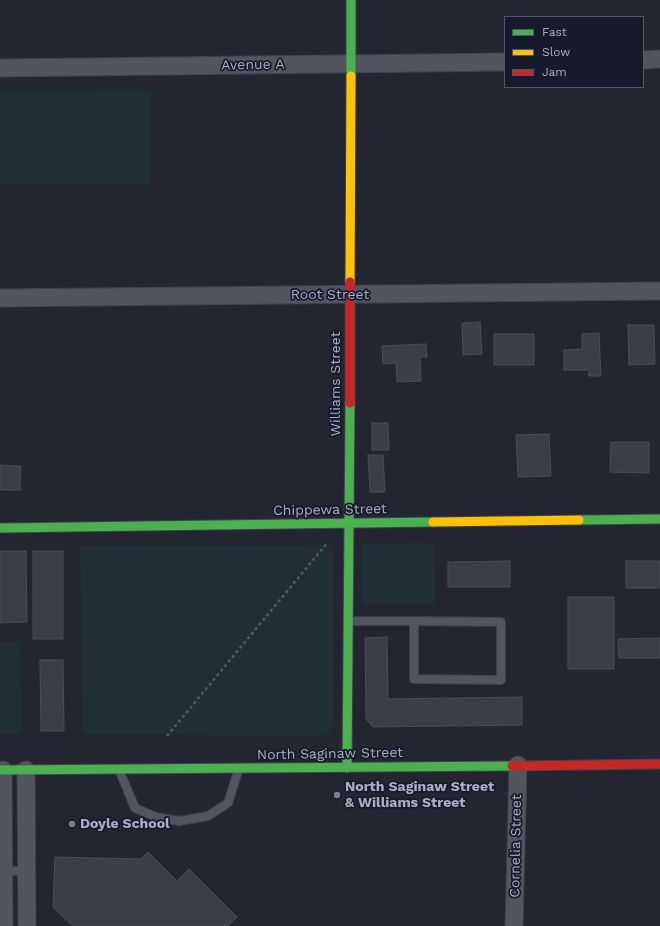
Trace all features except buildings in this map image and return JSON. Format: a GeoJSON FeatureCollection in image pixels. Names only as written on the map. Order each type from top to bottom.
{"type":"FeatureCollection","features":[{"type":"Feature","properties":{"kind":"street","name":"Williams Street"},"geometry":{"type":"LineString","coordinates":[[347,768],[349,621],[351,0]]}},
{"type":"Feature","properties":{"kind":"street"},"geometry":{"type":"LineString","coordinates":[[644,60],[660,59]]}},
{"type":"Feature","properties":{"kind":"street","name":"Avenue A"},"geometry":{"type":"LineString","coordinates":[[0,68],[504,62]]}},
{"type":"Feature","properties":{"kind":"street","name":"Root Street"},"geometry":{"type":"LineString","coordinates":[[0,298],[660,291]]}},
{"type":"Feature","properties":{"kind":"street","name":"Chippewa Street"},"geometry":{"type":"LineString","coordinates":[[0,528],[660,519]]}},
{"type":"Feature","properties":{"kind":"street","name":"North Saginaw Street"},"geometry":{"type":"LineString","coordinates":[[2,770],[660,764]]}},
{"type":"Feature","properties":{"kind":"street","name":"Cornelia Street"},"geometry":{"type":"LineString","coordinates":[[514,926],[518,765]]}},
{"type":"Feature","properties":{"kind":"street"},"geometry":{"type":"LineString","coordinates":[[2,770],[2,871],[4,926]]}},
{"type":"Feature","properties":{"kind":"street"},"geometry":{"type":"LineString","coordinates":[[26,770],[27,926]]}},
{"type":"Feature","properties":{"kind":"lane"},"geometry":{"type":"LineString","coordinates":[[349,621],[414,621],[501,622],[500,680],[414,679],[414,621]]}},
{"type":"Feature","properties":{"kind":"lane"},"geometry":{"type":"LineString","coordinates":[[119,769],[136,808],[156,817],[178,821],[208,816],[228,803],[239,768]]}},
{"type":"Feature","properties":{"kind":"lane"},"geometry":{"type":"LineString","coordinates":[[2,871],[27,871]]}},
{"type":"Feature","properties":{"kind":"path"},"geometry":{"type":"LineString","coordinates":[[167,736],[329,541]]}},
{"type":"Feature","properties":{"kind":"shaded area"},"geometry":{"type":"Polygon","coordinates":[[[151,90],[151,184],[0,184],[0,91],[151,90]]]}},
{"type":"Feature","properties":{"kind":"shaded area"},"geometry":{"type":"Polygon","coordinates":[[[434,543],[435,604],[362,604],[361,544],[434,543]]]}},
{"type":"Feature","properties":{"kind":"shaded area"},"geometry":{"type":"Polygon","coordinates":[[[333,545],[333,723],[330,731],[319,736],[83,734],[80,546],[333,545]]]}},
{"type":"Feature","properties":{"kind":"shaded area"},"geometry":{"type":"Polygon","coordinates":[[[0,642],[20,642],[21,734],[0,734],[0,642]]]}},
{"type":"Feature","properties":{"kind":"traffic: fast"},"geometry":{"type":"LineString","coordinates":[[351,0],[351,76]]}},
{"type":"Feature","properties":{"kind":"traffic: fast"},"geometry":{"type":"LineString","coordinates":[[347,768],[350,403]]}},
{"type":"Feature","properties":{"kind":"traffic: fast"},"geometry":{"type":"LineString","coordinates":[[579,520],[660,519]]}},
{"type":"Feature","properties":{"kind":"traffic: fast"},"geometry":{"type":"LineString","coordinates":[[0,528],[433,522]]}},
{"type":"Feature","properties":{"kind":"traffic: fast"},"geometry":{"type":"LineString","coordinates":[[0,770],[512,766]]}},
{"type":"Feature","properties":{"kind":"traffic: slow"},"geometry":{"type":"LineString","coordinates":[[350,282],[351,76]]}},
{"type":"Feature","properties":{"kind":"traffic: slow"},"geometry":{"type":"LineString","coordinates":[[433,522],[579,520]]}},
{"type":"Feature","properties":{"kind":"traffic: jam"},"geometry":{"type":"LineString","coordinates":[[350,282],[350,403]]}},
{"type":"Feature","properties":{"kind":"traffic: jam"},"geometry":{"type":"LineString","coordinates":[[512,766],[660,764]]}},
{"type":"Feature","properties":{"kind":"place","name":"North Saginaw Street & Williams Street"},"geometry":{"type":"Point","coordinates":[337,795]}},
{"type":"Feature","properties":{"kind":"place","name":"Doyle School"},"geometry":{"type":"Point","coordinates":[72,824]}}]}
